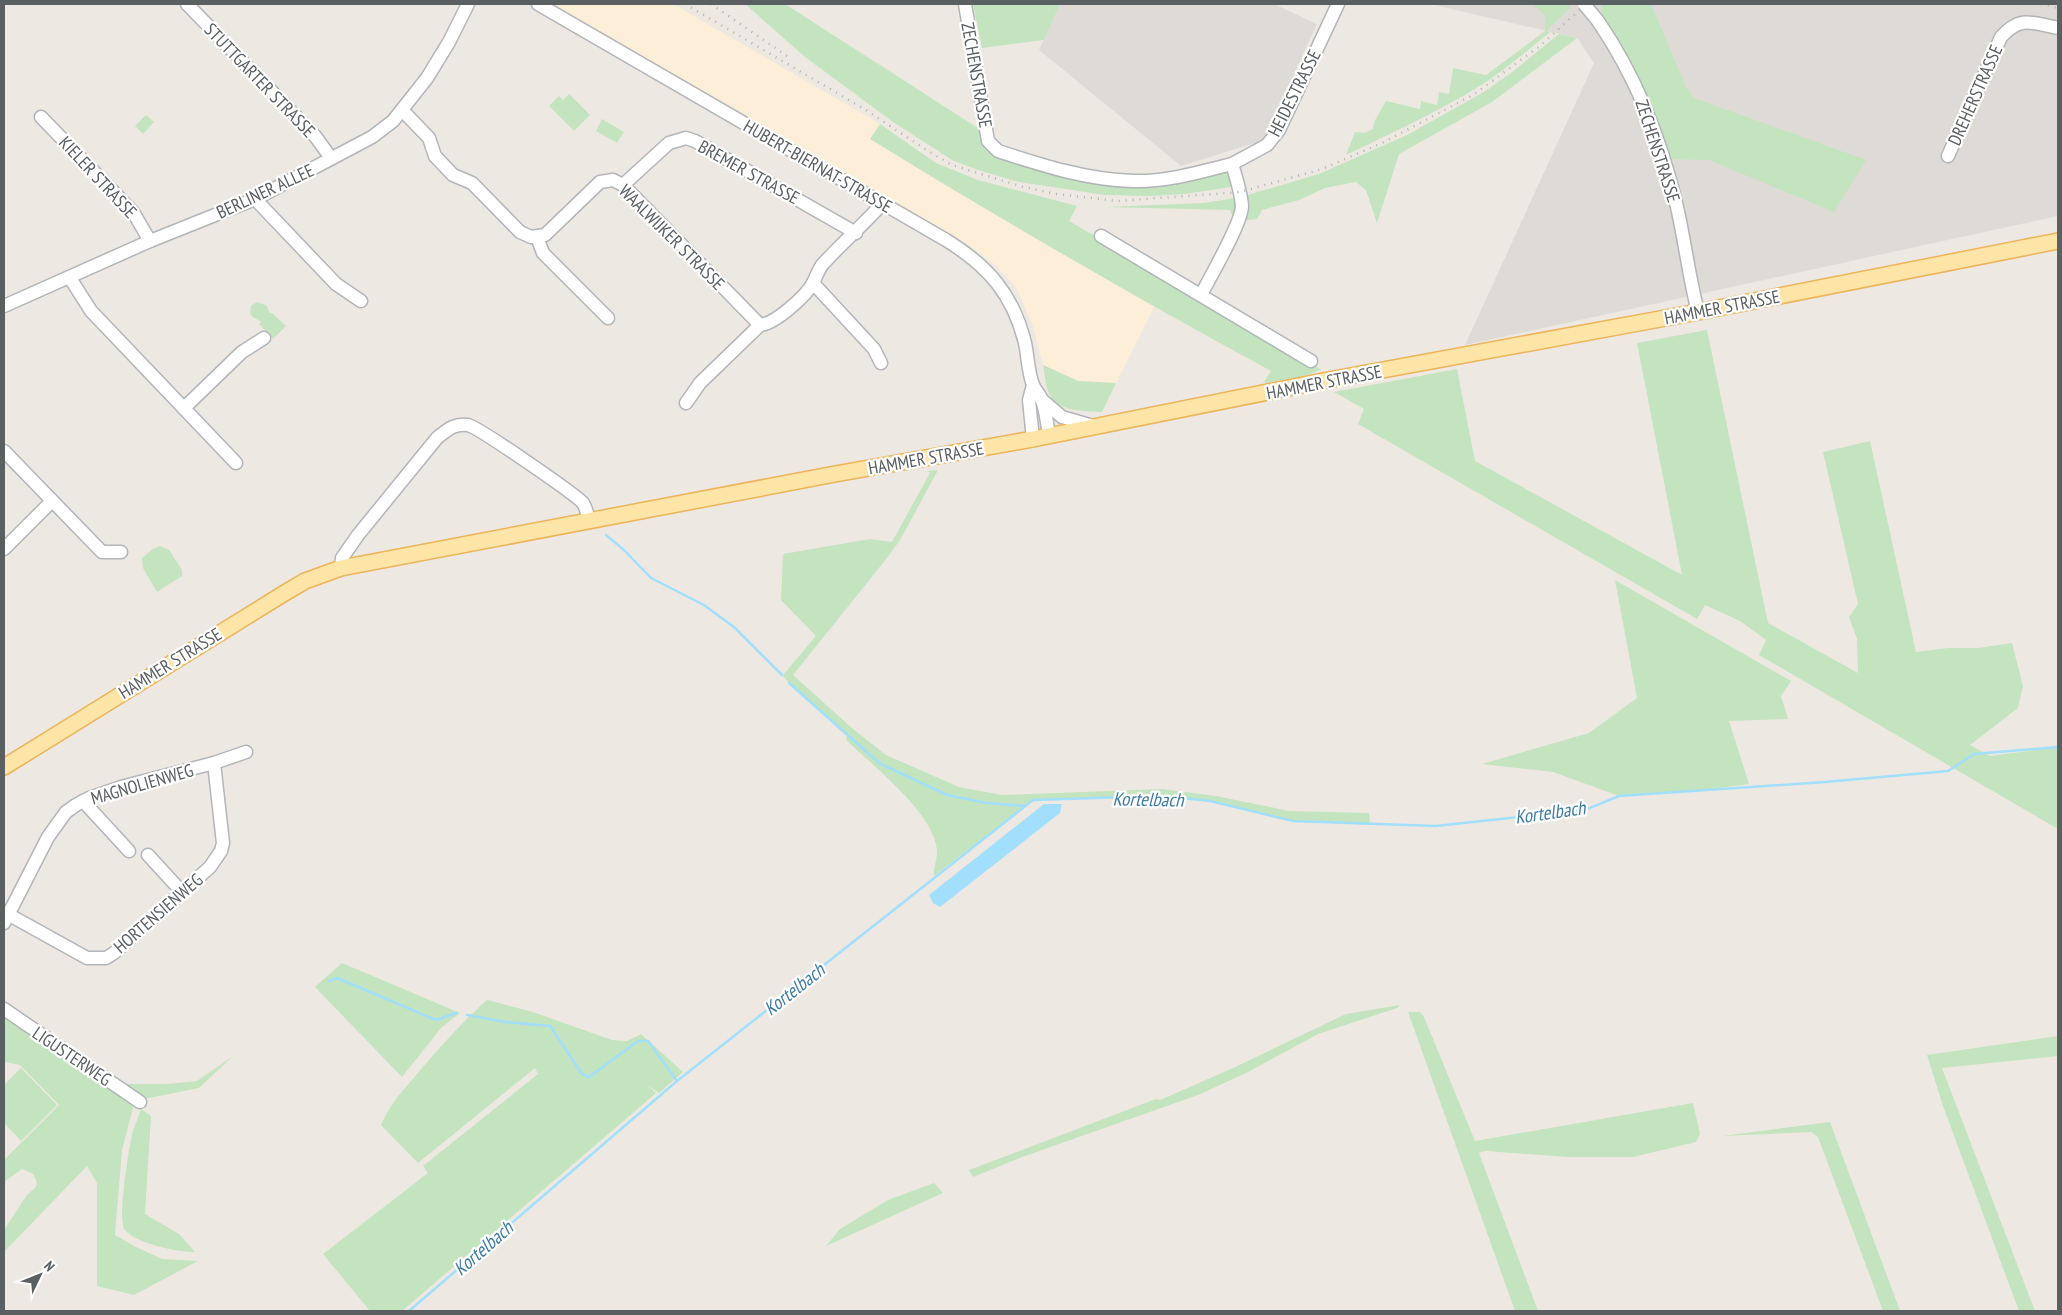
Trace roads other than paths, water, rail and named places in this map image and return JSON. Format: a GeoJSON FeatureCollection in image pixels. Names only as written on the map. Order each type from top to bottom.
{"type":"FeatureCollection","features":[{"type":"Feature","properties":{"kind":"main road","name":"HAMMER STRASSE"},"geometry":{"type":"LineString","coordinates":[[4,767],[305,581],[341,568],[790,482],[1049,436],[1332,380],[1698,312],[2058,240]]}},
{"type":"Feature","properties":{"kind":"street","name":"STUTTGARTER STRASSE"},"geometry":{"type":"LineString","coordinates":[[187,4],[314,136],[331,158]]}},
{"type":"Feature","properties":{"kind":"street","name":"BERLINER ALLEE"},"geometry":{"type":"LineString","coordinates":[[4,306],[150,241],[255,199],[379,133],[402,110],[433,70],[468,4]]}},
{"type":"Feature","properties":{"kind":"street","name":"HUBERT-BIERNAT-STRASSE"},"geometry":{"type":"LineString","coordinates":[[538,4],[967,253],[983,266],[998,283],[1009,300],[1017,318],[1025,343],[1033,385],[1041,399],[1049,436]]}},
{"type":"Feature","properties":{"kind":"street","name":"ZECHENSTRASSE"},"geometry":{"type":"LineString","coordinates":[[965,4],[988,141],[998,151],[1079,174],[1133,181],[1181,176],[1232,164]]}},
{"type":"Feature","properties":{"kind":"street","name":"HEIDESTRASSE"},"geometry":{"type":"LineString","coordinates":[[1232,164],[1266,145],[1279,130],[1338,4]]}},
{"type":"Feature","properties":{"kind":"street","name":"ZECHENSTRASSE"},"geometry":{"type":"LineString","coordinates":[[1584,4],[1622,57],[1654,127],[1676,206],[1698,312]]}},
{"type":"Feature","properties":{"kind":"street","name":"DREHERSTRASSE"},"geometry":{"type":"LineString","coordinates":[[1948,156],[2001,37],[2012,25],[2028,22],[2058,28]]}},
{"type":"Feature","properties":{"kind":"street"},"geometry":{"type":"LineString","coordinates":[[402,110],[429,138],[436,156],[453,175],[472,182],[520,232],[537,237],[543,253],[608,318]]}},
{"type":"Feature","properties":{"kind":"street","name":"KIELER STRASSE"},"geometry":{"type":"LineString","coordinates":[[41,116],[133,212],[150,241]]}},
{"type":"Feature","properties":{"kind":"street","name":"BREMER STRASSE"},"geometry":{"type":"LineString","coordinates":[[623,185],[669,142],[686,138],[695,141],[856,232]]}},
{"type":"Feature","properties":{"kind":"street"},"geometry":{"type":"LineString","coordinates":[[1201,295],[1238,221],[1242,208],[1240,192],[1232,164]]}},
{"type":"Feature","properties":{"kind":"street","name":"WAALWIJKER STRASSE"},"geometry":{"type":"LineString","coordinates":[[537,237],[545,234],[600,182],[613,180],[623,185],[760,325]]}},
{"type":"Feature","properties":{"kind":"street"},"geometry":{"type":"LineString","coordinates":[[255,199],[336,284],[361,301]]}},
{"type":"Feature","properties":{"kind":"street"},"geometry":{"type":"LineString","coordinates":[[686,403],[700,383],[760,325],[772,322],[783,314],[813,283],[821,267],[882,204]]}},
{"type":"Feature","properties":{"kind":"street"},"geometry":{"type":"LineString","coordinates":[[1100,236],[1311,361]]}},
{"type":"Feature","properties":{"kind":"street"},"geometry":{"type":"LineString","coordinates":[[70,278],[91,311],[236,463]]}},
{"type":"Feature","properties":{"kind":"street"},"geometry":{"type":"LineString","coordinates":[[813,283],[874,349],[880,363]]}},
{"type":"Feature","properties":{"kind":"street"},"geometry":{"type":"LineString","coordinates":[[184,408],[242,352],[264,338]]}},
{"type":"Feature","properties":{"kind":"street","name":"HUBERT-BIERNAT-STRASSE"},"geometry":{"type":"LineString","coordinates":[[1033,385],[1029,400],[1033,439]]}},
{"type":"Feature","properties":{"kind":"street"},"geometry":{"type":"LineString","coordinates":[[1041,399],[1062,417],[1094,426]]}},
{"type":"Feature","properties":{"kind":"street"},"geometry":{"type":"LineString","coordinates":[[341,568],[342,558],[358,535],[437,438],[451,426],[469,425],[552,480],[582,503],[589,522]]}},
{"type":"Feature","properties":{"kind":"street"},"geometry":{"type":"LineString","coordinates":[[4,451],[102,552],[121,552]]}},
{"type":"Feature","properties":{"kind":"street"},"geometry":{"type":"LineString","coordinates":[[4,549],[52,501]]}},
{"type":"Feature","properties":{"kind":"street","name":"MAGNOLIENWEG"},"geometry":{"type":"LineString","coordinates":[[5,917],[57,823],[66,812],[84,800],[120,788],[214,764],[246,752]]}},
{"type":"Feature","properties":{"kind":"street","name":"HORTENSIENWEG"},"geometry":{"type":"LineString","coordinates":[[5,917],[87,958],[106,958],[114,953],[210,867],[221,851],[223,843],[214,764]]}},
{"type":"Feature","properties":{"kind":"street"},"geometry":{"type":"LineString","coordinates":[[84,800],[129,851]]}},
{"type":"Feature","properties":{"kind":"street"},"geometry":{"type":"LineString","coordinates":[[148,855],[182,892]]}},
{"type":"Feature","properties":{"kind":"street","name":"LIGUSTERWEG"},"geometry":{"type":"LineString","coordinates":[[4,1010],[140,1102]]}},
{"type":"Feature","properties":{"kind":"water"},"geometry":{"type":"Polygon","coordinates":[[[1044,804],[1062,804],[1060,813],[940,907],[933,903],[929,895],[1044,804]]]}},
{"type":"Feature","properties":{"kind":"waterway"},"geometry":{"type":"LineString","coordinates":[[606,535],[624,550],[651,578],[704,605],[734,627],[782,675]]}},
{"type":"Feature","properties":{"kind":"waterway"},"geometry":{"type":"LineString","coordinates":[[789,683],[879,763],[947,795],[986,803],[1024,806]]}},
{"type":"Feature","properties":{"kind":"waterway","name":"Kortelbach"},"geometry":{"type":"LineString","coordinates":[[409,1311],[677,1081],[1033,800],[1163,796],[1210,801],[1293,821],[1436,826],[1585,810],[1619,796],[1825,782],[1948,771],[1974,754],[2058,747]]}},
{"type":"Feature","properties":{"kind":"waterway"},"geometry":{"type":"LineString","coordinates":[[329,981],[337,978],[436,1020],[456,1013]]}},
{"type":"Feature","properties":{"kind":"waterway"},"geometry":{"type":"LineString","coordinates":[[467,1015],[505,1022],[550,1026],[582,1074],[589,1077],[638,1041],[648,1041],[677,1081]]}},
{"type":"Feature","properties":{"kind":"railway"},"geometry":{"type":"LineString","coordinates":[[685,4],[866,110],[952,165],[1020,186],[1056,194],[1118,201],[1240,192],[1322,169],[1382,143],[1473,95],[1540,46],[1586,4]]}},
{"type":"Feature","properties":{"kind":"railway"},"geometry":{"type":"LineString","coordinates":[[711,4],[787,56]]}},
{"type":"Feature","properties":{"kind":"railway"},"geometry":{"type":"LineString","coordinates":[[2041,4],[2058,8]]}}]}
